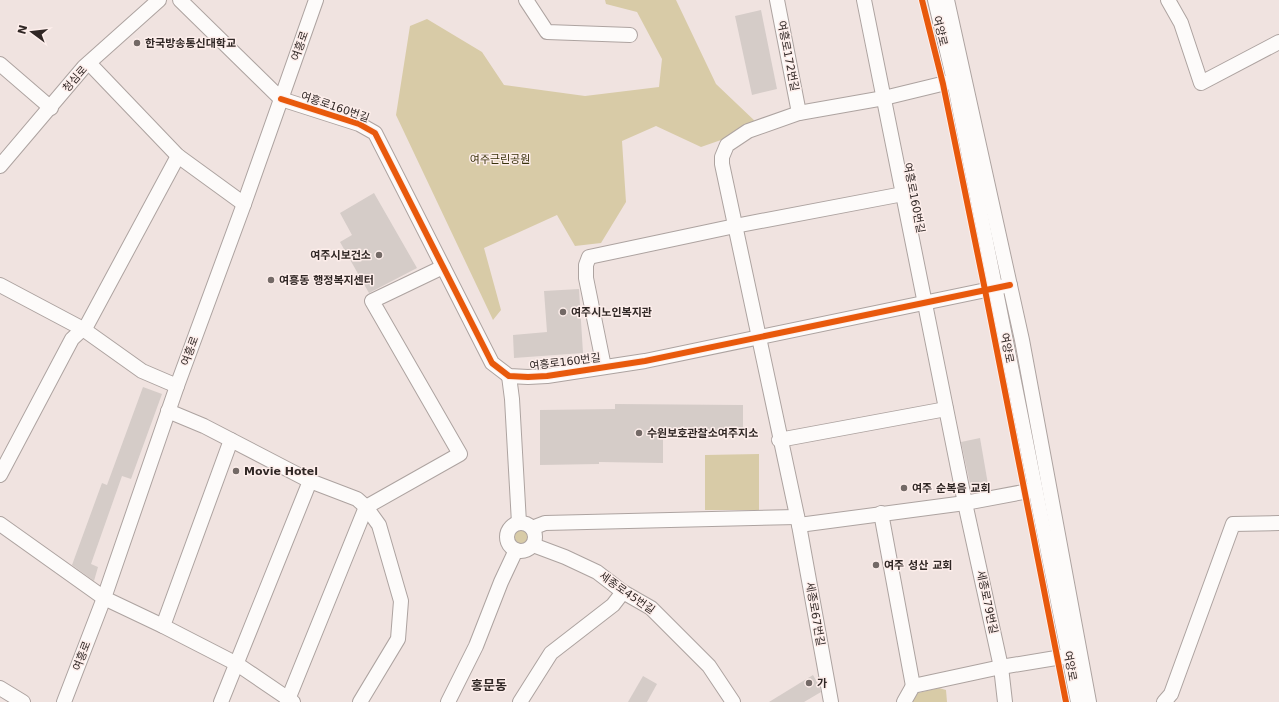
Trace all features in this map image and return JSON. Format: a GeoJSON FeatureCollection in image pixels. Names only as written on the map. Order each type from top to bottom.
{"type":"FeatureCollection","features":[{"type":"Feature","properties":{"kind":"street","name":"청심로"},"geometry":{"type":"LineString","coordinates":[[0,166],[89,63],[159,0]]}},
{"type":"Feature","properties":{"kind":"street"},"geometry":{"type":"LineString","coordinates":[[180,0],[281,99]]}},
{"type":"Feature","properties":{"kind":"street","name":"여흥로"},"geometry":{"type":"LineString","coordinates":[[64,702],[104,598],[168,411],[244,204],[316,0]]}},
{"type":"Feature","properties":{"kind":"street"},"geometry":{"type":"LineString","coordinates":[[526,0],[547,32],[630,36]]}},
{"type":"Feature","properties":{"kind":"street","name":"여흥로172번길"},"geometry":{"type":"LineString","coordinates":[[777,0],[799,113]]}},
{"type":"Feature","properties":{"kind":"street"},"geometry":{"type":"LineString","coordinates":[[864,0],[884,98]]}},
{"type":"Feature","properties":{"kind":"street","name":"여양로"},"geometry":{"type":"LineString","coordinates":[[935,0],[954,81],[1034,490],[1078,702]]}},
{"type":"Feature","properties":{"kind":"street","name":"여양로"},"geometry":{"type":"LineString","coordinates":[[947,0],[1022,340],[1089,702]]}},
{"type":"Feature","properties":{"kind":"street"},"geometry":{"type":"LineString","coordinates":[[1168,0],[1181,22],[1201,83],[1279,42]]}},
{"type":"Feature","properties":{"kind":"street"},"geometry":{"type":"LineString","coordinates":[[89,63],[178,156],[244,204]]}},
{"type":"Feature","properties":{"kind":"street"},"geometry":{"type":"LineString","coordinates":[[0,64],[51,108]]}},
{"type":"Feature","properties":{"kind":"street"},"geometry":{"type":"LineString","coordinates":[[798,521],[779,440],[722,164],[724,151],[727,145],[748,131],[799,113],[884,98],[954,81]]}},
{"type":"Feature","properties":{"kind":"street","name":"여흥로160번길"},"geometry":{"type":"LineString","coordinates":[[884,98],[965,503]]}},
{"type":"Feature","properties":{"kind":"street","name":"여흥로160번길"},"geometry":{"type":"LineString","coordinates":[[281,99],[359,124],[375,133],[492,363],[509,376],[547,376],[645,361],[1010,285]]}},
{"type":"Feature","properties":{"kind":"street"},"geometry":{"type":"LineString","coordinates":[[0,475],[72,339],[87,325],[178,156]]}},
{"type":"Feature","properties":{"kind":"street","name":"여흥로160번길"},"geometry":{"type":"LineString","coordinates":[[604,368],[586,278],[586,266],[589,257],[735,226],[903,194]]}},
{"type":"Feature","properties":{"kind":"street"},"geometry":{"type":"LineString","coordinates":[[0,524],[104,598],[237,664],[290,701],[366,507],[460,454],[372,301],[443,267]]}},
{"type":"Feature","properties":{"kind":"street"},"geometry":{"type":"LineString","coordinates":[[0,286],[83,329],[142,371],[177,386]]}},
{"type":"Feature","properties":{"kind":"street"},"geometry":{"type":"LineString","coordinates":[[509,376],[526,526],[536,536],[533,545],[526,551],[516,550],[509,544],[508,535],[512,527],[526,526],[545,523],[798,521],[881,514],[965,503],[1034,490]]}},
{"type":"Feature","properties":{"kind":"street"},"geometry":{"type":"LineString","coordinates":[[779,440],[946,409]]}},
{"type":"Feature","properties":{"kind":"street"},"geometry":{"type":"LineString","coordinates":[[168,411],[231,440],[310,481],[357,499],[366,507],[379,525],[401,601],[398,639],[360,702]]}},
{"type":"Feature","properties":{"kind":"street"},"geometry":{"type":"LineString","coordinates":[[163,626],[231,440]]}},
{"type":"Feature","properties":{"kind":"street"},"geometry":{"type":"LineString","coordinates":[[221,702],[310,481]]}},
{"type":"Feature","properties":{"kind":"street","name":"세종로79번길"},"geometry":{"type":"LineString","coordinates":[[965,503],[1001,667],[1004,702]]}},
{"type":"Feature","properties":{"kind":"street"},"geometry":{"type":"LineString","coordinates":[[881,514],[913,686],[904,702]]}},
{"type":"Feature","properties":{"kind":"street","name":"세종로67번길"},"geometry":{"type":"LineString","coordinates":[[798,521],[831,702]]}},
{"type":"Feature","properties":{"kind":"street"},"geometry":{"type":"LineString","coordinates":[[1164,702],[1172,694],[1233,524],[1279,523]]}},
{"type":"Feature","properties":{"kind":"street","name":"세종로45번길"},"geometry":{"type":"LineString","coordinates":[[533,545],[565,557],[597,572],[622,592],[651,608],[709,666],[733,702]]}},
{"type":"Feature","properties":{"kind":"street"},"geometry":{"type":"LineString","coordinates":[[448,702],[476,646],[501,582],[516,550]]}},
{"type":"Feature","properties":{"kind":"street"},"geometry":{"type":"LineString","coordinates":[[522,702],[551,653],[614,605],[622,592]]}},
{"type":"Feature","properties":{"kind":"street"},"geometry":{"type":"LineString","coordinates":[[913,686],[1001,667],[1068,656]]}},
{"type":"Feature","properties":{"kind":"street"},"geometry":{"type":"LineString","coordinates":[[0,688],[23,702]]}},
{"type":"Feature","properties":{"kind":"green space","name":"여주근린공원"},"geometry":{"type":"Polygon","coordinates":[[[605,0],[676,0],[716,84],[757,123],[721,140],[701,147],[656,126],[622,141],[626,202],[601,243],[575,246],[557,215],[484,248],[501,310],[493,320],[396,115],[410,26],[427,19],[482,52],[504,85],[585,96],[659,87],[662,59],[637,12],[606,4],[605,0]]]}},
{"type":"Feature","properties":{"kind":"green space"},"geometry":{"type":"Polygon","coordinates":[[[759,454],[759,510],[705,510],[705,455],[759,454]]]}},
{"type":"Feature","properties":{"kind":"green space"},"geometry":{"type":"Polygon","coordinates":[[[521,528],[527,531],[530,537],[527,543],[521,546],[515,543],[512,537],[515,531],[521,528]]]}},
{"type":"Feature","properties":{"kind":"green space"},"geometry":{"type":"Polygon","coordinates":[[[939,688],[946,690],[947,702],[912,702],[918,693],[939,688]]]}},
{"type":"Feature","properties":{"kind":"building"},"geometry":{"type":"Polygon","coordinates":[[[761,10],[777,89],[752,95],[735,16],[761,10]]]}},
{"type":"Feature","properties":{"kind":"building","name":"여주시보건소"},"geometry":{"type":"Polygon","coordinates":[[[374,193],[417,268],[369,293],[340,242],[352,235],[340,213],[374,193]]]}},
{"type":"Feature","properties":{"kind":"building","name":"여주시노인복지관"},"geometry":{"type":"Polygon","coordinates":[[[579,289],[583,353],[514,358],[513,335],[547,332],[544,291],[579,289]]]}},
{"type":"Feature","properties":{"kind":"building"},"geometry":{"type":"Polygon","coordinates":[[[143,387],[162,394],[131,479],[122,476],[91,564],[98,567],[94,581],[72,565],[102,483],[107,485],[143,387]]]}},
{"type":"Feature","properties":{"kind":"building"},"geometry":{"type":"Polygon","coordinates":[[[615,404],[743,405],[743,434],[663,433],[663,463],[599,462],[599,464],[540,465],[540,410],[615,409],[615,404]]]}},
{"type":"Feature","properties":{"kind":"building"},"geometry":{"type":"Polygon","coordinates":[[[980,438],[989,490],[972,493],[961,442],[980,438]]]}},
{"type":"Feature","properties":{"kind":"building","name":"가"},"geometry":{"type":"Polygon","coordinates":[[[813,675],[821,692],[804,702],[769,702],[813,675]]]}},
{"type":"Feature","properties":{"kind":"building"},"geometry":{"type":"Polygon","coordinates":[[[643,676],[657,684],[647,702],[628,702],[643,676]]]}},
{"type":"Feature","properties":{"kind":"cycle path"},"geometry":{"type":"LineString","coordinates":[[922,0],[943,84],[1066,702]]}},
{"type":"Feature","properties":{"kind":"cycle path"},"geometry":{"type":"LineString","coordinates":[[281,99],[359,124],[375,133],[492,363],[509,376],[547,376],[645,361],[1010,285]]}},
{"type":"Feature","properties":{"kind":"place","name":"한국방송통신대학교"},"geometry":{"type":"Point","coordinates":[137,43]}},
{"type":"Feature","properties":{"kind":"place","name":"여주시보건소"},"geometry":{"type":"Point","coordinates":[379,255]}},
{"type":"Feature","properties":{"kind":"place","name":"여흥동 행정복지센터"},"geometry":{"type":"Point","coordinates":[271,280]}},
{"type":"Feature","properties":{"kind":"place","name":"여주시노인복지관"},"geometry":{"type":"Point","coordinates":[563,312]}},
{"type":"Feature","properties":{"kind":"place","name":"수원보호관찰소여주지소"},"geometry":{"type":"Point","coordinates":[639,433]}},
{"type":"Feature","properties":{"kind":"place","name":"Movie Hotel"},"geometry":{"type":"Point","coordinates":[236,471]}},
{"type":"Feature","properties":{"kind":"place","name":"여주 순복음 교회"},"geometry":{"type":"Point","coordinates":[904,488]}},
{"type":"Feature","properties":{"kind":"place","name":"여주 성산 교회"},"geometry":{"type":"Point","coordinates":[876,565]}},
{"type":"Feature","properties":{"kind":"place","name":"가"},"geometry":{"type":"Point","coordinates":[809,683]}},
{"type":"Feature","properties":{"kind":"district","name":"홍문동"},"geometry":{"type":"Point","coordinates":[489,685]}}]}
